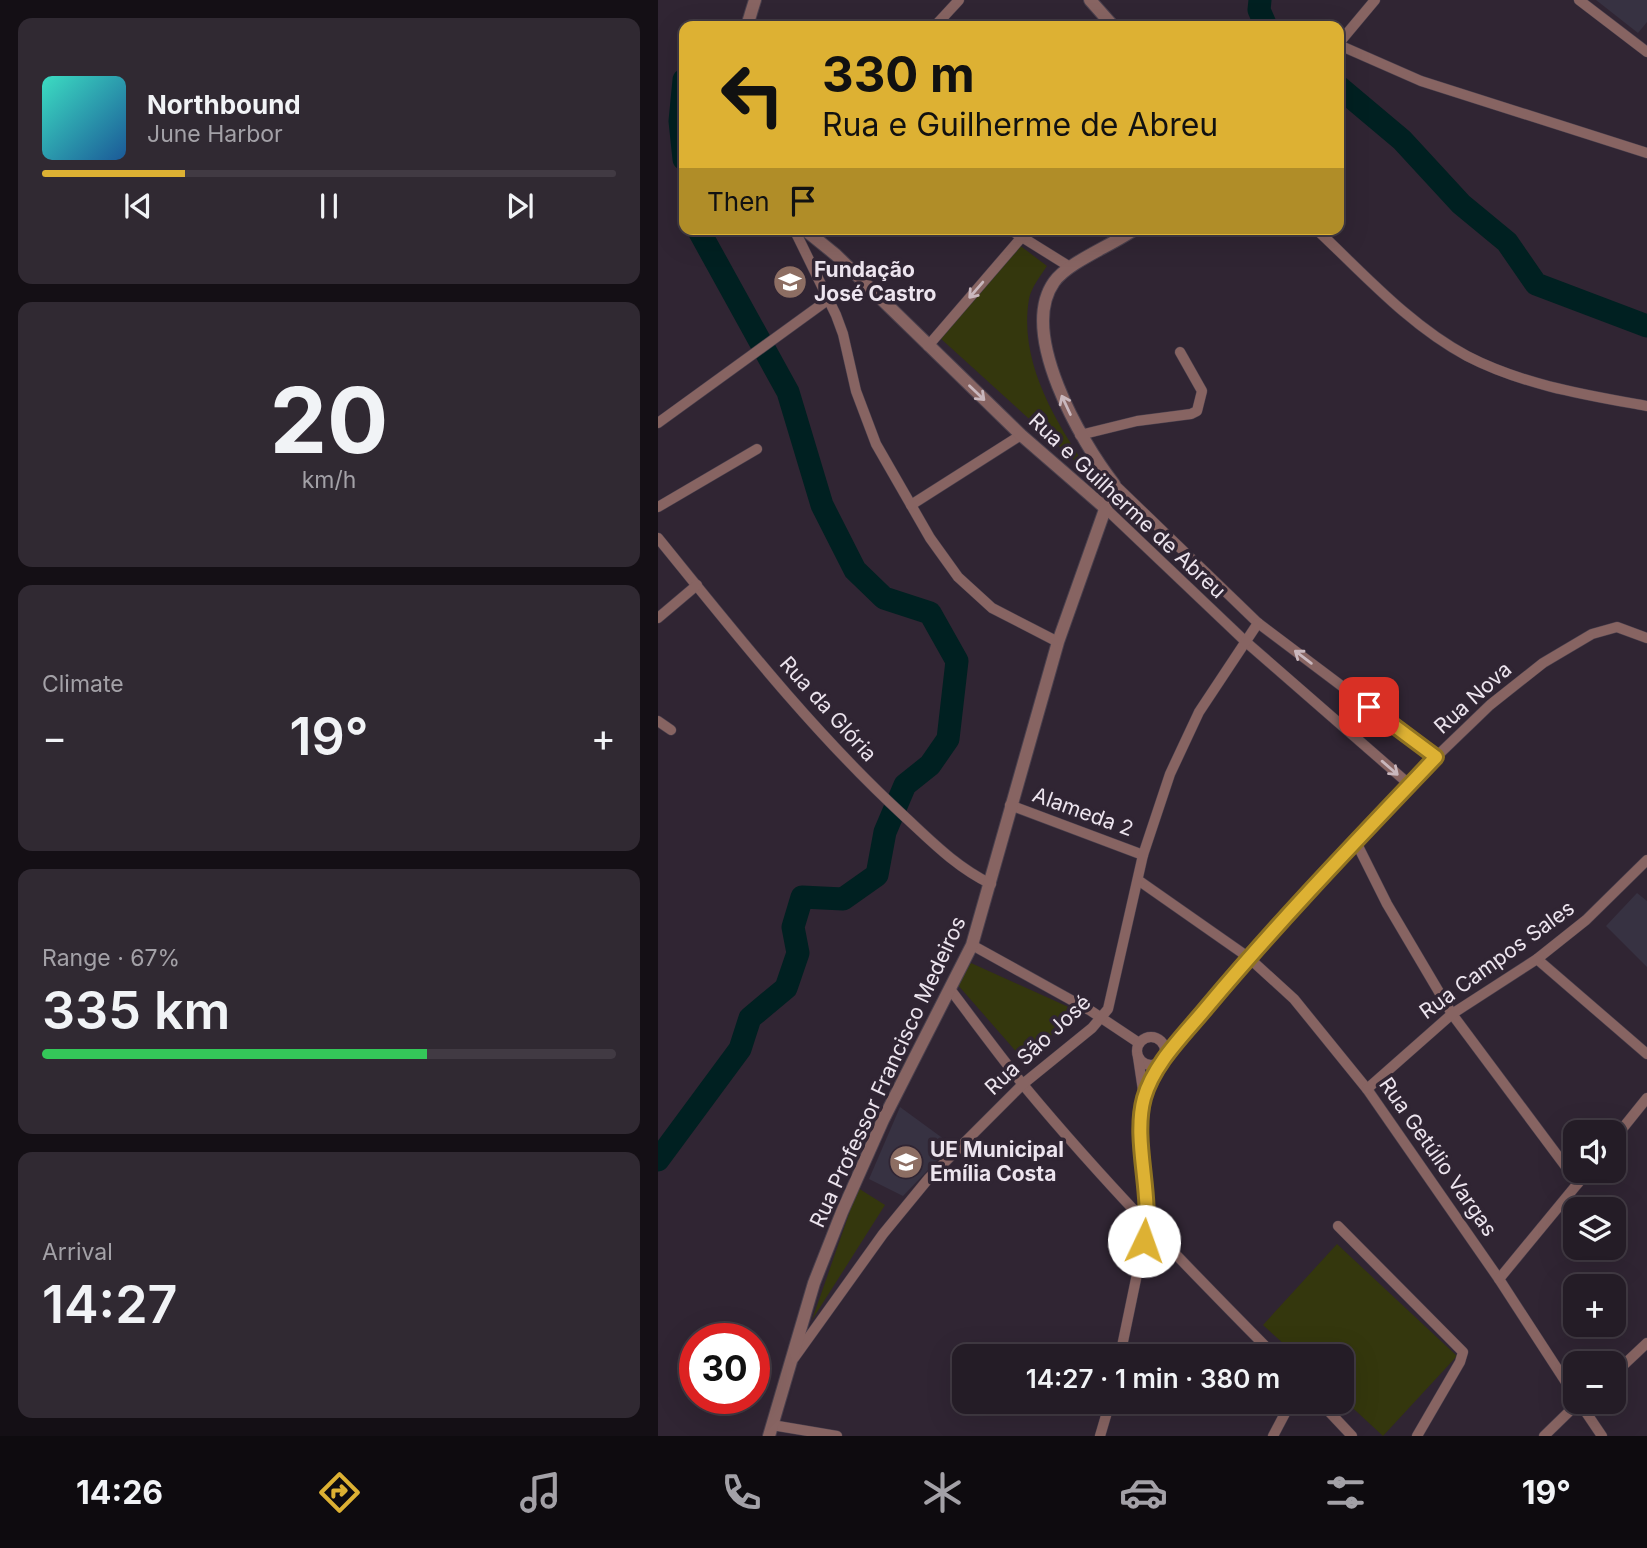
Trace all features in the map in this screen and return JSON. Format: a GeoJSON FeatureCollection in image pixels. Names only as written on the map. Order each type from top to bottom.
{"type":"FeatureCollection","features":[{"type":"Feature","properties":{"kind":"street"},"geometry":{"type":"LineString","coordinates":[[749,21],[755,0]]}},
{"type":"Feature","properties":{"kind":"street"},"geometry":{"type":"LineString","coordinates":[[939,21],[958,0]]}},
{"type":"Feature","properties":{"kind":"street"},"geometry":{"type":"LineString","coordinates":[[1090,0],[1109,21]]}},
{"type":"Feature","properties":{"kind":"street"},"geometry":{"type":"LineString","coordinates":[[1344,38],[1376,0]]}},
{"type":"Feature","properties":{"kind":"street"},"geometry":{"type":"LineString","coordinates":[[1579,0],[1647,52]]}},
{"type":"Feature","properties":{"kind":"street"},"geometry":{"type":"LineString","coordinates":[[1344,46],[1421,81],[1647,153]]}},
{"type":"Feature","properties":{"kind":"street"},"geometry":{"type":"LineString","coordinates":[[797,235],[843,334],[863,413],[876,444],[944,559],[973,592],[1004,615],[1058,642]]}},
{"type":"Feature","properties":{"kind":"street","name":"Rua e Guilherme de Abreu"},"geometry":{"type":"LineString","coordinates":[[811,235],[836,255],[1021,435],[1104,507],[1246,642],[1410,785]]}},
{"type":"Feature","properties":{"kind":"street"},"geometry":{"type":"LineString","coordinates":[[1017,235],[1070,267],[1127,235]]}},
{"type":"Feature","properties":{"kind":"street"},"geometry":{"type":"LineString","coordinates":[[1322,235],[1400,308],[1466,355],[1499,371],[1565,391],[1647,406]]}},
{"type":"Feature","properties":{"kind":"street"},"geometry":{"type":"LineString","coordinates":[[928,346],[1021,238]]}},
{"type":"Feature","properties":{"kind":"street","name":"Rua e Guilherme de Abreu"},"geometry":{"type":"LineString","coordinates":[[1070,267],[1053,283],[1047,295],[1044,324],[1055,382],[1080,435],[1114,484],[1258,623],[1436,757]]}},
{"type":"Feature","properties":{"kind":"street"},"geometry":{"type":"LineString","coordinates":[[658,423],[829,299]]}},
{"type":"Feature","properties":{"kind":"street"},"geometry":{"type":"LineString","coordinates":[[1080,435],[1137,421],[1197,411],[1202,391],[1180,352]]}},
{"type":"Feature","properties":{"kind":"street"},"geometry":{"type":"LineString","coordinates":[[911,505],[1021,435]]}},
{"type":"Feature","properties":{"kind":"street"},"geometry":{"type":"LineString","coordinates":[[658,507],[757,449]]}},
{"type":"Feature","properties":{"kind":"street","name":"Rua Professor Francisco Medeiros"},"geometry":{"type":"LineString","coordinates":[[770,1430],[814,1283],[842,1212],[883,1120],[972,945],[1058,642],[1114,484]]}},
{"type":"Feature","properties":{"kind":"street","name":"Rua da Glória"},"geometry":{"type":"LineString","coordinates":[[658,538],[800,711],[885,798],[956,865],[991,884]]}},
{"type":"Feature","properties":{"kind":"street"},"geometry":{"type":"LineString","coordinates":[[658,618],[697,585]]}},
{"type":"Feature","properties":{"kind":"street","name":"Rua São José"},"geometry":{"type":"LineString","coordinates":[[786,1370],[815,1326],[907,1204],[944,1162],[1023,1084],[1101,1018],[1113,991],[1143,855],[1157,809],[1185,740],[1212,689],[1258,623]]}},
{"type":"Feature","properties":{"kind":"street","name":"Rua Nova"},"geometry":{"type":"LineString","coordinates":[[1122,1344],[1147,1226],[1142,1139],[1144,1099],[1162,1061],[1248,957],[1436,757],[1511,687],[1578,640],[1617,627],[1647,638]]}},
{"type":"Feature","properties":{"kind":"street"},"geometry":{"type":"LineString","coordinates":[[658,721],[671,730]]}},
{"type":"Feature","properties":{"kind":"street","name":"Alameda 2"},"geometry":{"type":"LineString","coordinates":[[1010,805],[1143,855]]}},
{"type":"Feature","properties":{"kind":"street"},"geometry":{"type":"LineString","coordinates":[[1356,842],[1387,904],[1452,1014],[1578,1184],[1499,1279]]}},
{"type":"Feature","properties":{"kind":"street","name":"Rua Campos Sales"},"geometry":{"type":"LineString","coordinates":[[1367,1089],[1452,1014],[1537,959],[1615,893],[1647,860]]}},
{"type":"Feature","properties":{"kind":"street"},"geometry":{"type":"LineString","coordinates":[[1138,880],[1248,957]]}},
{"type":"Feature","properties":{"kind":"street"},"geometry":{"type":"LineString","coordinates":[[972,945],[1101,1018],[1139,1043]]}},
{"type":"Feature","properties":{"kind":"street","name":"Rua Getúlio Vargas"},"geometry":{"type":"LineString","coordinates":[[1248,957],[1294,999],[1367,1089],[1499,1279],[1563,1377]]}},
{"type":"Feature","properties":{"kind":"street"},"geometry":{"type":"LineString","coordinates":[[1537,959],[1647,1054]]}},
{"type":"Feature","properties":{"kind":"street"},"geometry":{"type":"LineString","coordinates":[[950,989],[1023,1084],[1147,1226],[1263,1344]]}},
{"type":"Feature","properties":{"kind":"street"},"geometry":{"type":"LineString","coordinates":[[1139,1043],[1147,1038],[1179,1041]]}},
{"type":"Feature","properties":{"kind":"street"},"geometry":{"type":"LineString","coordinates":[[1138,1056],[1148,1065],[1162,1061],[1165,1048],[1156,1038]]}},
{"type":"Feature","properties":{"kind":"street"},"geometry":{"type":"LineString","coordinates":[[1139,1043],[1138,1056],[1144,1099]]}},
{"type":"Feature","properties":{"kind":"street"},"geometry":{"type":"LineString","coordinates":[[1626,1124],[1647,1098]]}},
{"type":"Feature","properties":{"kind":"street"},"geometry":{"type":"LineString","coordinates":[[1338,1226],[1463,1352],[1460,1362],[1417,1436]]}},
{"type":"Feature","properties":{"kind":"street"},"geometry":{"type":"LineString","coordinates":[[1626,1363],[1647,1343]]}},
{"type":"Feature","properties":{"kind":"street"},"geometry":{"type":"LineString","coordinates":[[1100,1436],[1106,1414]]}},
{"type":"Feature","properties":{"kind":"street"},"geometry":{"type":"LineString","coordinates":[[1273,1436],[1285,1414]]}},
{"type":"Feature","properties":{"kind":"street"},"geometry":{"type":"LineString","coordinates":[[1331,1414],[1352,1436]]}},
{"type":"Feature","properties":{"kind":"street"},"geometry":{"type":"LineString","coordinates":[[1544,1436],[1567,1414]]}},
{"type":"Feature","properties":{"kind":"street"},"geometry":{"type":"LineString","coordinates":[[1587,1414],[1602,1436]]}},
{"type":"Feature","properties":{"kind":"street"},"geometry":{"type":"LineString","coordinates":[[770,1430],[837,1436]]}},
{"type":"Feature","properties":{"kind":"shaded area"},"geometry":{"type":"Polygon","coordinates":[[[1596,0],[1647,0],[1647,22],[1638,33],[1596,0]]]}},
{"type":"Feature","properties":{"kind":"shaded area"},"geometry":{"type":"Polygon","coordinates":[[[1637,893],[1647,901],[1647,967],[1606,926],[1637,893]]]}},
{"type":"Feature","properties":{"kind":"shaded area","name":"UE Municipal Emília Costa"},"geometry":{"type":"Polygon","coordinates":[[[900,1107],[952,1145],[903,1196],[869,1179],[900,1107]]]}},
{"type":"Feature","properties":{"kind":"green space"},"geometry":{"type":"Polygon","coordinates":[[[1018,244],[1047,266],[1029,299],[1029,347],[1035,370],[1054,415],[1093,477],[939,337],[1018,244]]]}},
{"type":"Feature","properties":{"kind":"green space"},"geometry":{"type":"Polygon","coordinates":[[[971,963],[1084,1014],[1020,1056],[957,984],[971,963]]]}},
{"type":"Feature","properties":{"kind":"green space"},"geometry":{"type":"Polygon","coordinates":[[[858,1188],[885,1205],[812,1320],[858,1188]]]}},
{"type":"Feature","properties":{"kind":"green space"},"geometry":{"type":"Polygon","coordinates":[[[1337,1244],[1457,1356],[1383,1436],[1354,1409],[1354,1344],[1284,1344],[1263,1325],[1337,1244]]]}},
{"type":"Feature","properties":{"kind":"waterway"},"geometry":{"type":"LineString","coordinates":[[1260,0],[1259,10],[1264,21]]}},
{"type":"Feature","properties":{"kind":"waterway"},"geometry":{"type":"LineString","coordinates":[[1344,91],[1402,140],[1461,204],[1507,242],[1536,284],[1647,326]]}},
{"type":"Feature","properties":{"kind":"waterway"},"geometry":{"type":"LineString","coordinates":[[658,1160],[740,1049],[750,1018],[786,988],[798,953],[793,927],[802,897],[843,899],[877,875],[885,832],[905,785],[930,765],[948,739],[957,661],[930,613],[884,598],[855,570],[822,505],[788,392],[701,235]]}},
{"type":"Feature","properties":{"kind":"place","name":"Fundação José Castro"},"geometry":{"type":"Point","coordinates":[790,282]}},
{"type":"Feature","properties":{"kind":"place","name":"UE Municipal Emília Costa"},"geometry":{"type":"Point","coordinates":[906,1162]}},
{"type":"Feature","properties":{"kind":"route"},"geometry":{"type":"LineString","coordinates":[[1144,1241],[1147,1226],[1142,1139],[1144,1099],[1162,1061],[1248,957],[1436,757],[1369,707]]}}]}
